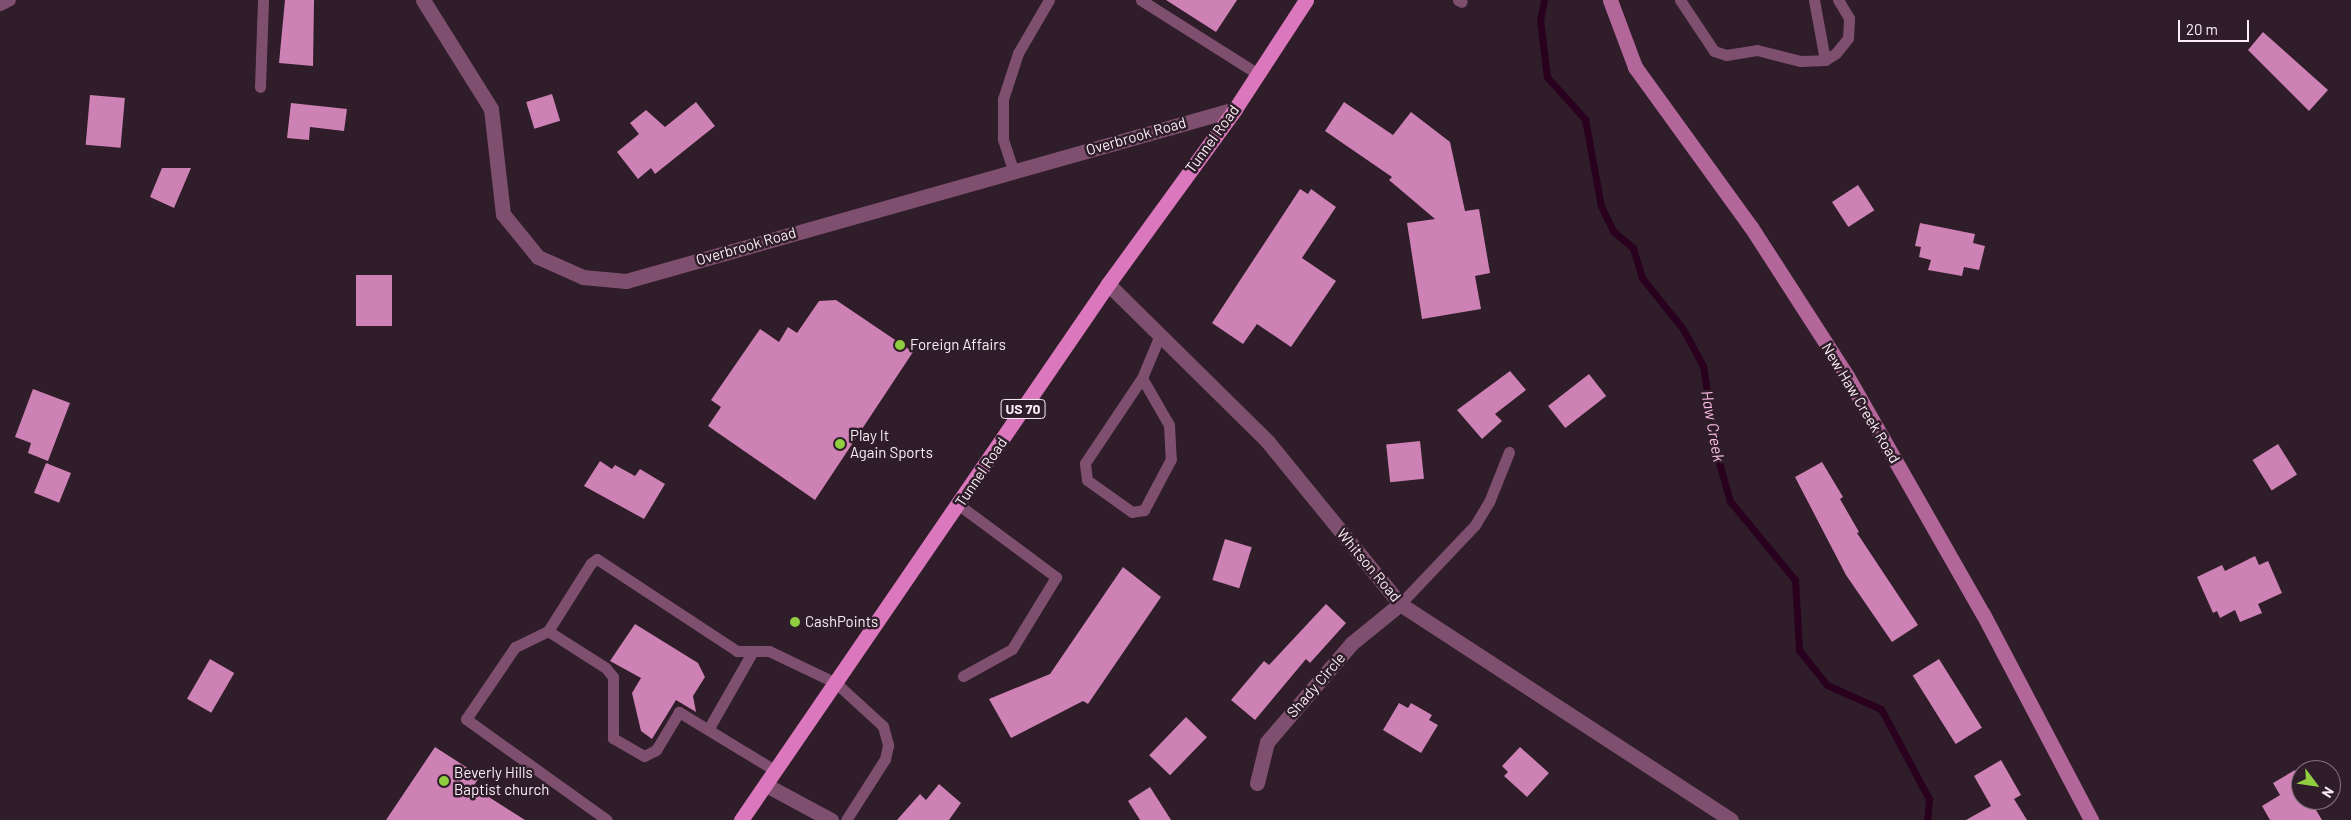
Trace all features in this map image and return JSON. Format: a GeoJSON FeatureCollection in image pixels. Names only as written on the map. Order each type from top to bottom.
{"type":"FeatureCollection","features":[{"type":"Feature","properties":{"kind":"main road","name":"Tunnel Road"},"geometry":{"type":"LineString","coordinates":[[741,820],[959,505],[1108,284],[1235,109],[1306,0]]}},
{"type":"Feature","properties":{"kind":"street","name":"New Haw Creek Road"},"geometry":{"type":"LineString","coordinates":[[1610,0],[1635,67],[1751,227],[1847,376],[1983,614],[2091,820]]}},
{"type":"Feature","properties":{"kind":"street","name":"Overbrook Road"},"geometry":{"type":"LineString","coordinates":[[428,2],[491,109],[503,214],[538,257],[583,277],[626,281],[1013,170],[1235,109]]}},
{"type":"Feature","properties":{"kind":"street","name":"Whitson Road"},"geometry":{"type":"LineString","coordinates":[[1108,284],[1268,442],[1400,604],[1731,820]]}},
{"type":"Feature","properties":{"kind":"street","name":"Shady Circle"},"geometry":{"type":"LineString","coordinates":[[1257,783],[1267,742],[1352,644],[1400,604]]}},
{"type":"Feature","properties":{"kind":"street"},"geometry":{"type":"LineString","coordinates":[[766,785],[830,820]]}},
{"type":"Feature","properties":{"kind":"lane"},"geometry":{"type":"LineString","coordinates":[[0,5],[10,0]]}},
{"type":"Feature","properties":{"kind":"lane"},"geometry":{"type":"LineString","coordinates":[[260,87],[262,0]]}},
{"type":"Feature","properties":{"kind":"lane"},"geometry":{"type":"LineString","coordinates":[[1013,170],[1003,139],[1002,99],[1018,53],[1049,0]]}},
{"type":"Feature","properties":{"kind":"lane"},"geometry":{"type":"LineString","coordinates":[[1141,0],[1258,74]]}},
{"type":"Feature","properties":{"kind":"lane"},"geometry":{"type":"LineString","coordinates":[[1680,0],[1714,50],[1726,55],[1756,50],[1800,61],[1825,60],[1836,54],[1848,38],[1848,18],[1838,0]]}},
{"type":"Feature","properties":{"kind":"lane"},"geometry":{"type":"LineString","coordinates":[[1814,0],[1825,60]]}},
{"type":"Feature","properties":{"kind":"lane"},"geometry":{"type":"LineString","coordinates":[[1142,378],[1170,425],[1173,442],[1171,459],[1144,510],[1132,512],[1086,480],[1085,463],[1142,378],[1160,335]]}},
{"type":"Feature","properties":{"kind":"lane"},"geometry":{"type":"LineString","coordinates":[[1400,604],[1475,525],[1489,502],[1509,452]]}},
{"type":"Feature","properties":{"kind":"lane"},"geometry":{"type":"LineString","coordinates":[[959,505],[1056,577],[1012,649],[963,676]]}},
{"type":"Feature","properties":{"kind":"lane"},"geometry":{"type":"LineString","coordinates":[[607,820],[466,719],[515,648],[548,631],[597,559],[737,651],[769,651],[836,683],[883,726],[888,745],[885,759],[846,820]]}},
{"type":"Feature","properties":{"kind":"lane"},"geometry":{"type":"LineString","coordinates":[[548,631],[610,673],[613,738],[644,756],[656,750],[679,712],[709,728],[776,771]]}},
{"type":"Feature","properties":{"kind":"lane"},"geometry":{"type":"LineString","coordinates":[[709,728],[753,652]]}},
{"type":"Feature","properties":{"kind":"building"},"geometry":{"type":"Polygon","coordinates":[[[285,0],[314,0],[313,66],[279,63],[285,0]]]}},
{"type":"Feature","properties":{"kind":"building"},"geometry":{"type":"Polygon","coordinates":[[[1166,0],[1237,0],[1216,32],[1166,0]]]}},
{"type":"Feature","properties":{"kind":"building"},"geometry":{"type":"Polygon","coordinates":[[[2263,32],[2328,90],[2309,111],[2248,50],[2263,32]]]}},
{"type":"Feature","properties":{"kind":"building"},"geometry":{"type":"Polygon","coordinates":[[[552,94],[560,121],[534,129],[526,102],[552,94]]]}},
{"type":"Feature","properties":{"kind":"building"},"geometry":{"type":"Polygon","coordinates":[[[90,95],[125,98],[121,148],[86,145],[90,95]]]}},
{"type":"Feature","properties":{"kind":"building"},"geometry":{"type":"Polygon","coordinates":[[[696,102],[715,126],[655,174],[651,168],[638,179],[617,152],[639,134],[630,123],[646,110],[665,127],[696,102]]]}},
{"type":"Feature","properties":{"kind":"building"},"geometry":{"type":"Polygon","coordinates":[[[1344,102],[1393,135],[1411,112],[1450,142],[1465,211],[1479,209],[1490,273],[1475,276],[1481,309],[1422,319],[1407,223],[1435,219],[1389,180],[1392,177],[1325,131],[1344,102]]]}},
{"type":"Feature","properties":{"kind":"building"},"geometry":{"type":"Polygon","coordinates":[[[291,103],[347,109],[344,131],[310,127],[309,140],[287,138],[291,103]]]}},
{"type":"Feature","properties":{"kind":"building"},"geometry":{"type":"Polygon","coordinates":[[[162,168],[191,168],[174,208],[150,197],[162,168]]]}},
{"type":"Feature","properties":{"kind":"building"},"geometry":{"type":"Polygon","coordinates":[[[1858,185],[1874,210],[1848,227],[1832,202],[1858,185]]]}},
{"type":"Feature","properties":{"kind":"building"},"geometry":{"type":"Polygon","coordinates":[[[1300,189],[1308,194],[1311,189],[1336,207],[1302,258],[1336,281],[1291,347],[1257,324],[1243,344],[1212,323],[1300,189]]]}},
{"type":"Feature","properties":{"kind":"building"},"geometry":{"type":"Polygon","coordinates":[[[1920,223],[1975,234],[1973,243],[1985,246],[1979,270],[1964,267],[1962,276],[1928,270],[1931,260],[1919,257],[1921,247],[1915,246],[1920,223]]]}},
{"type":"Feature","properties":{"kind":"building"},"geometry":{"type":"Polygon","coordinates":[[[356,275],[392,275],[392,326],[356,326],[356,275]]]}},
{"type":"Feature","properties":{"kind":"building"},"geometry":{"type":"Polygon","coordinates":[[[836,300],[913,352],[815,500],[708,426],[721,407],[711,400],[760,329],[779,342],[788,327],[797,333],[819,301],[836,300]]]}},
{"type":"Feature","properties":{"kind":"building"},"geometry":{"type":"Polygon","coordinates":[[[1510,371],[1526,390],[1495,414],[1502,421],[1482,439],[1457,410],[1510,371]]]}},
{"type":"Feature","properties":{"kind":"building"},"geometry":{"type":"Polygon","coordinates":[[[1589,374],[1606,396],[1565,428],[1548,406],[1589,374]]]}},
{"type":"Feature","properties":{"kind":"building"},"geometry":{"type":"Polygon","coordinates":[[[33,389],[70,403],[48,461],[28,453],[31,443],[15,437],[33,389]]]}},
{"type":"Feature","properties":{"kind":"building"},"geometry":{"type":"Polygon","coordinates":[[[1420,441],[1424,479],[1390,482],[1386,445],[1420,441]]]}},
{"type":"Feature","properties":{"kind":"building"},"geometry":{"type":"Polygon","coordinates":[[[2278,444],[2297,475],[2272,490],[2253,460],[2278,444]]]}},
{"type":"Feature","properties":{"kind":"building"},"geometry":{"type":"Polygon","coordinates":[[[600,461],[612,469],[615,465],[635,476],[640,469],[665,484],[644,519],[584,486],[600,461]]]}},
{"type":"Feature","properties":{"kind":"building"},"geometry":{"type":"Polygon","coordinates":[[[1822,462],[1843,497],[1840,499],[1859,532],[1857,533],[1918,625],[1892,642],[1846,575],[1795,477],[1822,462]]]}},
{"type":"Feature","properties":{"kind":"building"},"geometry":{"type":"Polygon","coordinates":[[[46,463],[71,473],[59,503],[34,493],[46,463]]]}},
{"type":"Feature","properties":{"kind":"building"},"geometry":{"type":"Polygon","coordinates":[[[1225,539],[1252,547],[1239,588],[1212,580],[1225,539]]]}},
{"type":"Feature","properties":{"kind":"building"},"geometry":{"type":"Polygon","coordinates":[[[2255,556],[2259,565],[2268,561],[2282,593],[2258,604],[2262,613],[2240,622],[2235,610],[2220,618],[2217,611],[2213,613],[2197,577],[2222,565],[2225,571],[2255,556]]]}},
{"type":"Feature","properties":{"kind":"building"},"geometry":{"type":"Polygon","coordinates":[[[1123,567],[1161,597],[1088,704],[1083,701],[1011,738],[989,699],[1050,674],[1123,567]]]}},
{"type":"Feature","properties":{"kind":"building"},"geometry":{"type":"Polygon","coordinates":[[[1326,604],[1346,623],[1310,663],[1306,659],[1255,720],[1231,700],[1264,661],[1269,665],[1326,604]]]}},
{"type":"Feature","properties":{"kind":"building"},"geometry":{"type":"Polygon","coordinates":[[[635,624],[698,663],[705,677],[693,696],[696,712],[676,700],[652,739],[641,731],[632,693],[641,678],[610,661],[635,624]]]}},
{"type":"Feature","properties":{"kind":"building"},"geometry":{"type":"Polygon","coordinates":[[[210,659],[234,673],[211,713],[187,699],[210,659]]]}},
{"type":"Feature","properties":{"kind":"building"},"geometry":{"type":"Polygon","coordinates":[[[1939,659],[1982,728],[1956,744],[1913,675],[1939,659]]]}},
{"type":"Feature","properties":{"kind":"building"},"geometry":{"type":"Polygon","coordinates":[[[1399,703],[1408,708],[1411,703],[1432,715],[1429,720],[1438,725],[1421,753],[1383,730],[1399,703]]]}},
{"type":"Feature","properties":{"kind":"building"},"geometry":{"type":"Polygon","coordinates":[[[1186,717],[1207,737],[1170,775],[1149,755],[1186,717]]]}},
{"type":"Feature","properties":{"kind":"building","name":"Beverly Hills Baptist church"},"geometry":{"type":"Polygon","coordinates":[[[435,747],[480,776],[473,787],[525,820],[386,820],[435,747]]]}},
{"type":"Feature","properties":{"kind":"building"},"geometry":{"type":"Polygon","coordinates":[[[1520,747],[1549,773],[1527,797],[1504,776],[1508,772],[1502,766],[1520,747]]]}},
{"type":"Feature","properties":{"kind":"building"},"geometry":{"type":"Polygon","coordinates":[[[2001,760],[2021,795],[2014,799],[2027,820],[1966,820],[1991,806],[1974,776],[2001,760]]]}},
{"type":"Feature","properties":{"kind":"building"},"geometry":{"type":"Polygon","coordinates":[[[2291,772],[2291,810],[2316,810],[2322,820],[2270,820],[2262,806],[2280,795],[2273,783],[2291,772]]]}},
{"type":"Feature","properties":{"kind":"building"},"geometry":{"type":"Polygon","coordinates":[[[939,784],[961,803],[949,820],[897,820],[920,794],[926,800],[939,784]]]}},
{"type":"Feature","properties":{"kind":"building"},"geometry":{"type":"Polygon","coordinates":[[[1150,787],[1171,820],[1140,820],[1128,801],[1150,787]]]}},
{"type":"Feature","properties":{"kind":"waterway","name":"Haw Creek"},"geometry":{"type":"LineString","coordinates":[[1544,0],[1540,20],[1547,77],[1585,119],[1601,206],[1613,231],[1633,248],[1642,278],[1683,329],[1703,366],[1718,459],[1730,501],[1795,580],[1799,650],[1827,685],[1881,709],[1929,799],[1927,820]]}},
{"type":"Feature","properties":{"kind":"place","name":"Foreign Affairs"},"geometry":{"type":"Point","coordinates":[900,345]}},
{"type":"Feature","properties":{"kind":"place","name":"Play It Again Sports"},"geometry":{"type":"Point","coordinates":[840,444]}},
{"type":"Feature","properties":{"kind":"place","name":"CashPoints"},"geometry":{"type":"Point","coordinates":[795,622]}},
{"type":"Feature","properties":{"kind":"place","name":"Beverly Hills Baptist church"},"geometry":{"type":"Point","coordinates":[444,781]}}]}
